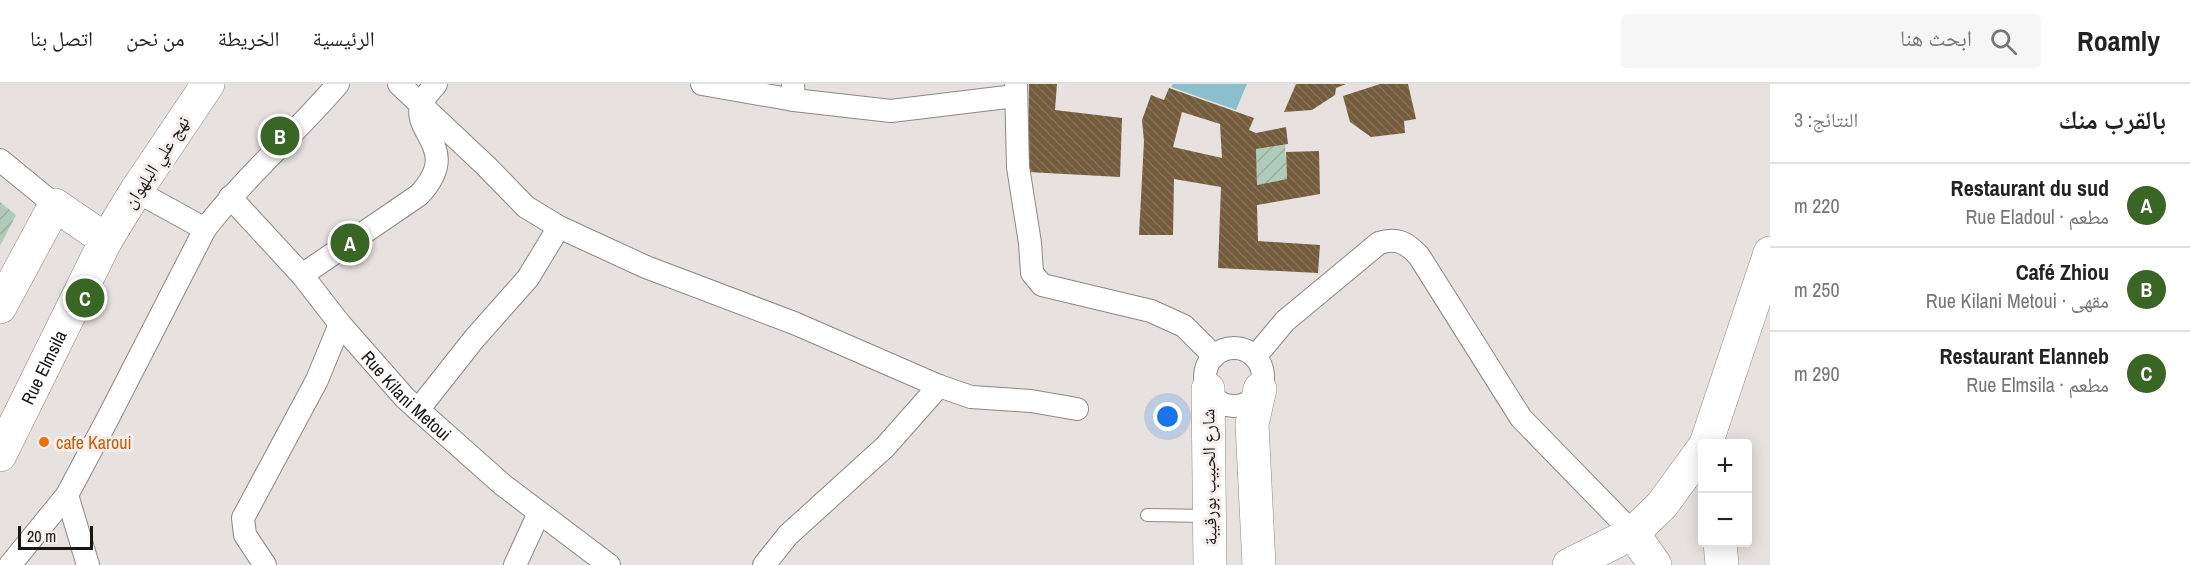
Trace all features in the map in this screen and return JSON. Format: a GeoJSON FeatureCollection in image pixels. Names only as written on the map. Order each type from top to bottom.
{"type":"FeatureCollection","features":[{"type":"Feature","properties":{"kind":"street","name":"نهج علي البلهوان"},"geometry":{"type":"LineString","coordinates":[[106,240],[208,84]]}},
{"type":"Feature","properties":{"kind":"street"},"geometry":{"type":"LineString","coordinates":[[10,565],[67,495],[205,229],[230,196],[286,141],[338,84]]}},
{"type":"Feature","properties":{"kind":"street"},"geometry":{"type":"LineString","coordinates":[[399,84],[526,207],[559,227],[646,267],[794,323],[939,386],[970,397],[1031,401],[1077,409]]}},
{"type":"Feature","properties":{"kind":"street"},"geometry":{"type":"LineString","coordinates":[[302,275],[419,195],[431,180],[437,158],[433,140],[421,118],[421,105],[436,84]]}},
{"type":"Feature","properties":{"kind":"street"},"geometry":{"type":"LineString","coordinates":[[702,84],[793,92],[891,111],[1015,90],[1018,167],[1030,243],[1032,273],[1042,285],[1151,311],[1184,326],[1214,356]]}},
{"type":"Feature","properties":{"kind":"street"},"geometry":{"type":"LineString","coordinates":[[0,160],[55,205],[106,240]]}},
{"type":"Feature","properties":{"kind":"street"},"geometry":{"type":"LineString","coordinates":[[136,191],[205,229]]}},
{"type":"Feature","properties":{"kind":"street","name":"Rue Kilani Metoui"},"geometry":{"type":"LineString","coordinates":[[230,196],[302,275],[340,324],[405,398],[503,485],[609,565]]}},
{"type":"Feature","properties":{"kind":"street"},"geometry":{"type":"LineString","coordinates":[[0,307],[55,205]]}},
{"type":"Feature","properties":{"kind":"street"},"geometry":{"type":"LineString","coordinates":[[418,410],[474,339],[528,278],[559,227]]}},
{"type":"Feature","properties":{"kind":"street","name":"Rue Elmsila"},"geometry":{"type":"LineString","coordinates":[[0,455],[106,240]]}},
{"type":"Feature","properties":{"kind":"street"},"geometry":{"type":"LineString","coordinates":[[1255,357],[1286,321],[1379,243],[1387,240],[1406,243],[1419,256],[1521,418],[1633,532],[1655,565]]}},
{"type":"Feature","properties":{"kind":"street"},"geometry":{"type":"LineString","coordinates":[[1708,439],[1770,253]]}},
{"type":"Feature","properties":{"kind":"street"},"geometry":{"type":"LineString","coordinates":[[265,565],[245,535],[243,518],[317,380],[340,324]]}},
{"type":"Feature","properties":{"kind":"street"},"geometry":{"type":"LineString","coordinates":[[1259,565],[1252,424],[1260,389],[1263,372],[1255,357],[1248,351],[1230,348],[1214,356],[1205,371],[1208,389],[1220,402],[1229,406],[1248,402],[1260,389]]}},
{"type":"Feature","properties":{"kind":"street"},"geometry":{"type":"LineString","coordinates":[[764,565],[788,535],[885,447],[939,386]]}},
{"type":"Feature","properties":{"kind":"street","name":"شارع الحبيب بورقيبة"},"geometry":{"type":"LineString","coordinates":[[1208,389],[1210,565]]}},
{"type":"Feature","properties":{"kind":"street"},"geometry":{"type":"LineString","coordinates":[[1569,565],[1633,532],[1662,505],[1698,456]]}},
{"type":"Feature","properties":{"kind":"street"},"geometry":{"type":"LineString","coordinates":[[67,495],[88,565]]}},
{"type":"Feature","properties":{"kind":"street"},"geometry":{"type":"LineString","coordinates":[[515,565],[539,513]]}},
{"type":"Feature","properties":{"kind":"street"},"geometry":{"type":"LineString","coordinates":[[1720,547],[1722,565]]}},
{"type":"Feature","properties":{"kind":"lane"},"geometry":{"type":"LineString","coordinates":[[1147,515],[1209,516]]}},
{"type":"Feature","properties":{"kind":"green space"},"geometry":{"type":"Polygon","coordinates":[[[1285,144],[1287,179],[1257,185],[1256,149],[1285,144]]]}},
{"type":"Feature","properties":{"kind":"green space"},"geometry":{"type":"Polygon","coordinates":[[[0,202],[16,215],[0,246],[0,202]]]}},
{"type":"Feature","properties":{"kind":"water"},"geometry":{"type":"Polygon","coordinates":[[[1173,84],[1247,84],[1236,110],[1171,87],[1173,84]]]}},
{"type":"Feature","properties":{"kind":"building"},"geometry":{"type":"Polygon","coordinates":[[[1029,84],[1057,84],[1055,110],[1122,118],[1120,177],[1028,172],[1029,84]]]}},
{"type":"Feature","properties":{"kind":"building"},"geometry":{"type":"Polygon","coordinates":[[[1296,84],[1346,84],[1336,88],[1335,95],[1312,110],[1284,112],[1296,84]]]}},
{"type":"Feature","properties":{"kind":"building"},"geometry":{"type":"Polygon","coordinates":[[[1380,84],[1408,84],[1416,119],[1404,121],[1405,133],[1371,137],[1350,122],[1343,96],[1380,84]]]}},
{"type":"Feature","properties":{"kind":"building"},"geometry":{"type":"Polygon","coordinates":[[[1169,88],[1254,118],[1249,130],[1256,133],[1286,127],[1288,144],[1256,149],[1257,185],[1287,179],[1286,152],[1319,151],[1320,194],[1257,205],[1258,241],[1320,245],[1318,273],[1218,268],[1221,187],[1174,179],[1173,235],[1139,235],[1144,141],[1142,120],[1151,95],[1164,100],[1169,88]],[[1182,112],[1173,147],[1222,158],[1220,124],[1182,112]]]}},
{"type":"Feature","properties":{"kind":"place","name":"Café Zhiou"},"geometry":{"type":"Point","coordinates":[280,136]}},
{"type":"Feature","properties":{"kind":"place","name":"Restaurant du sud"},"geometry":{"type":"Point","coordinates":[350,243]}},
{"type":"Feature","properties":{"kind":"place","name":"Restaurant Elanneb"},"geometry":{"type":"Point","coordinates":[85,298]}},
{"type":"Feature","properties":{"kind":"place","name":"cafe Karoui"},"geometry":{"type":"Point","coordinates":[44,442]}}]}
